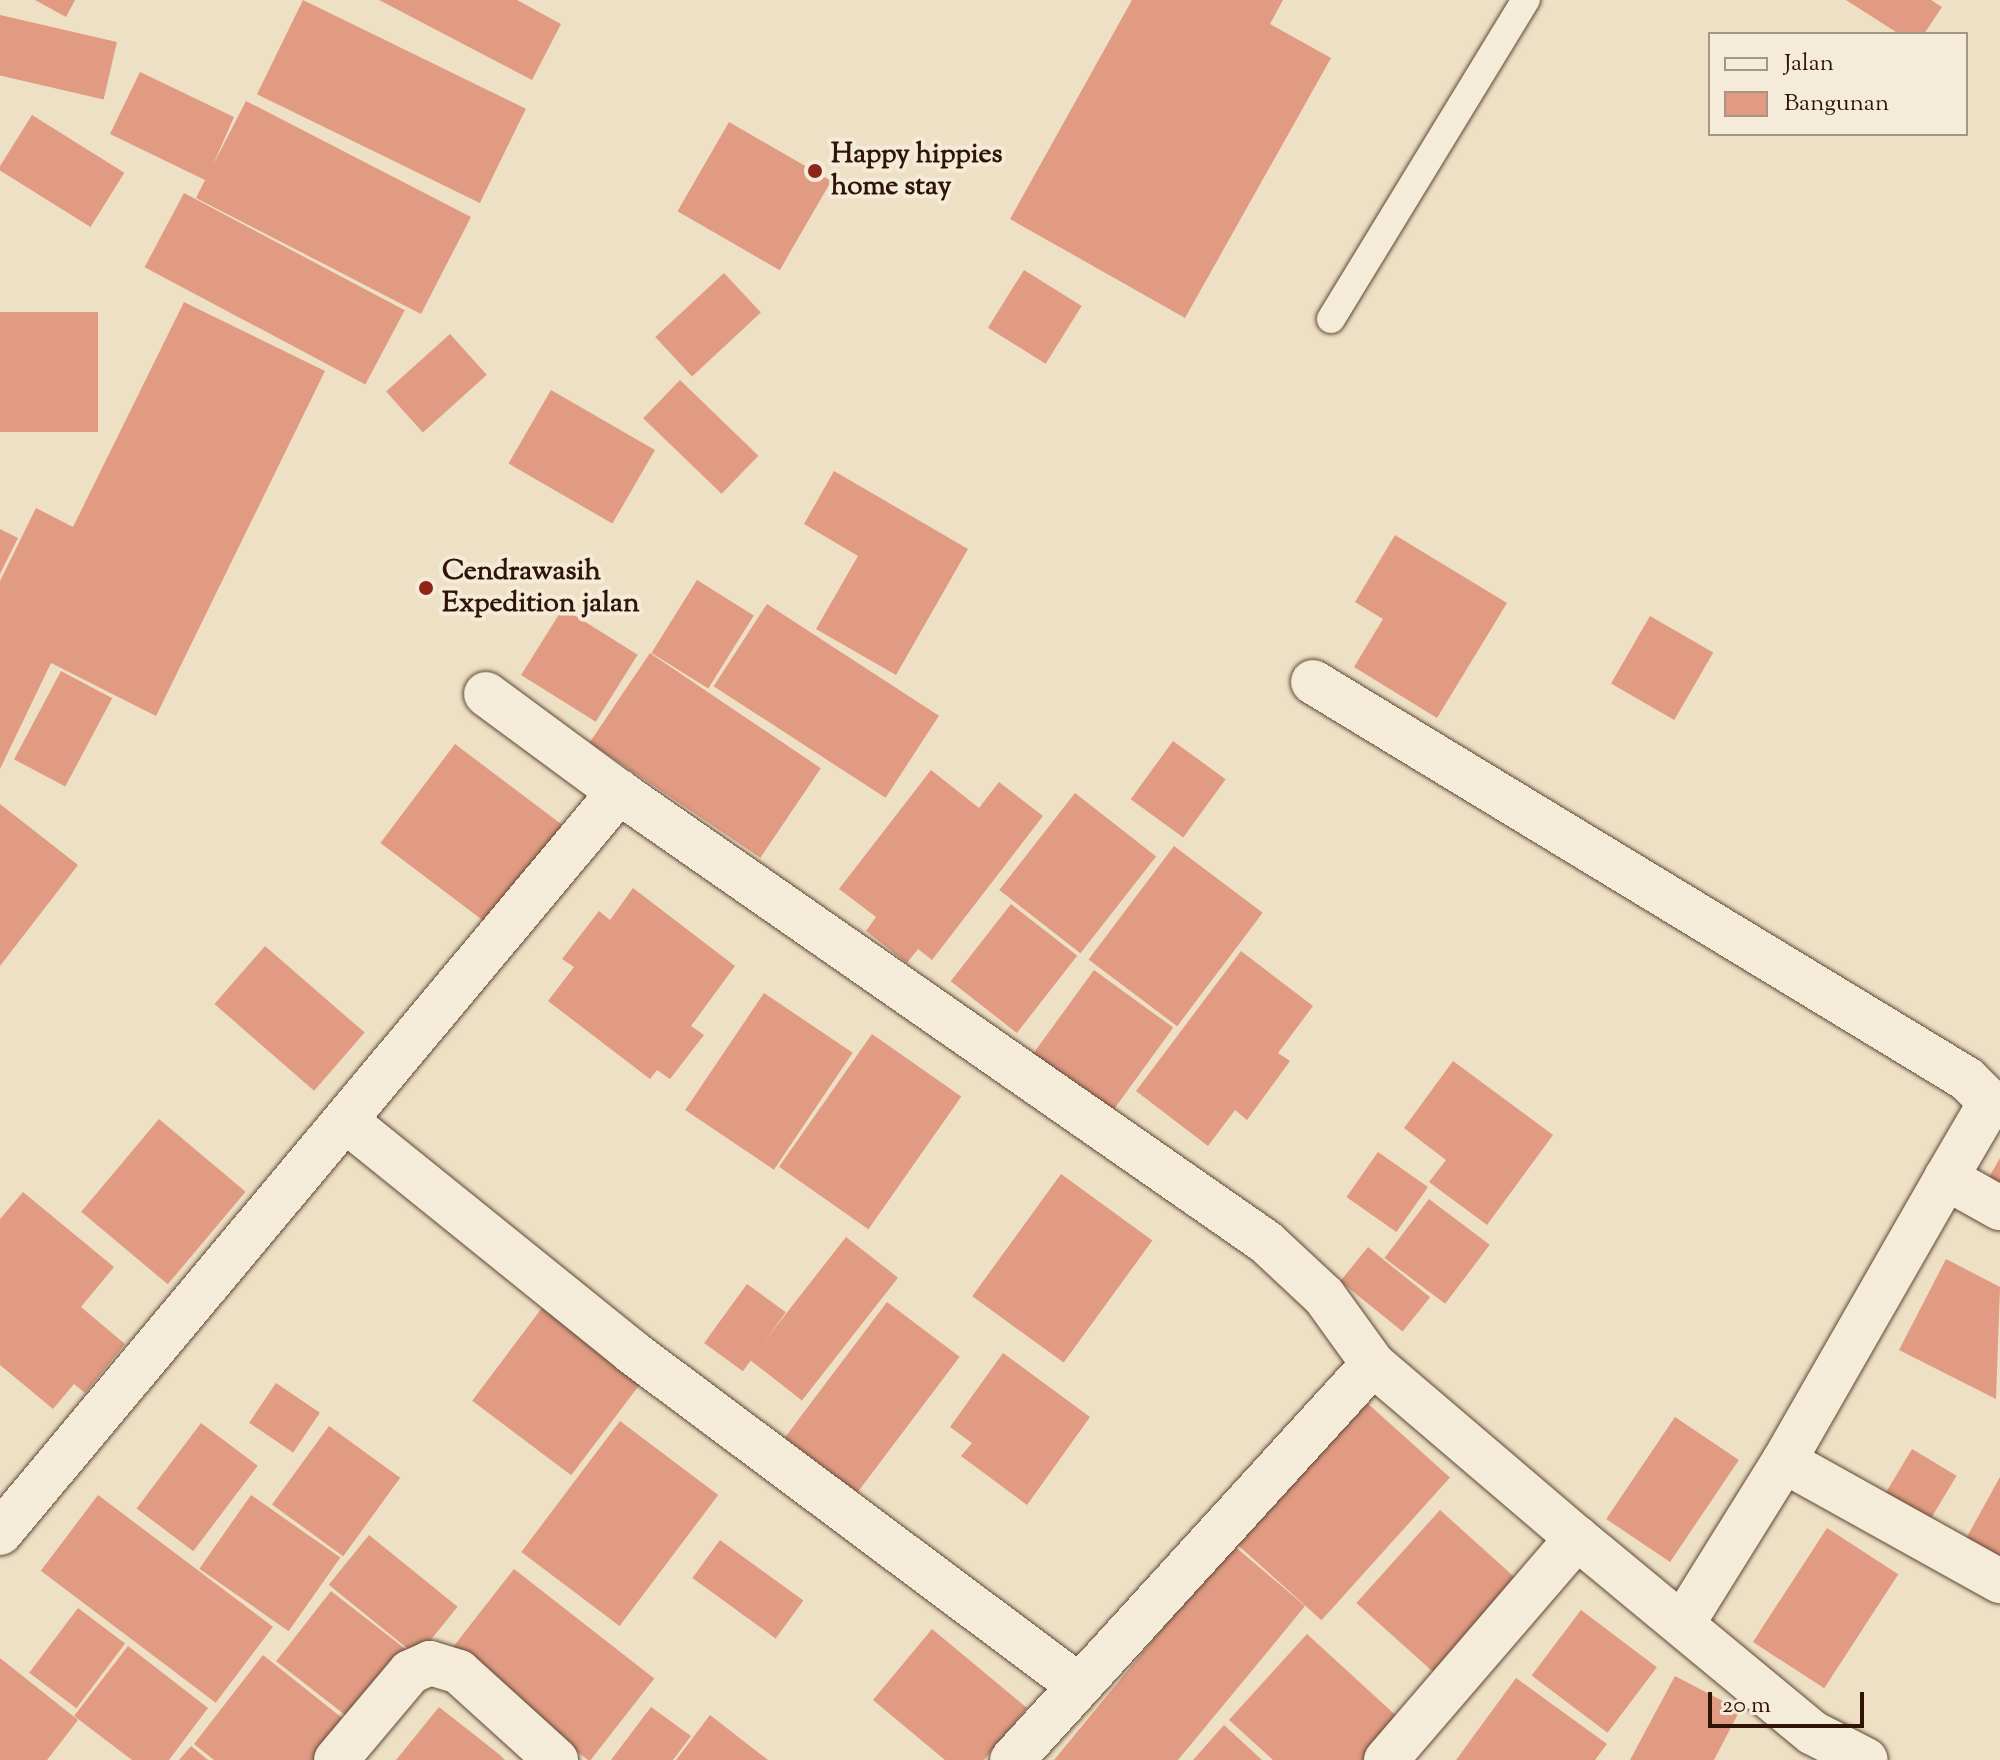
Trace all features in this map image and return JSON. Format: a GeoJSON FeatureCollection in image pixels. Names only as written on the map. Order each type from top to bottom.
{"type":"FeatureCollection","features":[{"type":"Feature","properties":{"kind":"street"},"geometry":{"type":"LineString","coordinates":[[1313,682],[1967,1079],[1986,1098],[1984,1113],[1784,1461],[1683,1623]]}},
{"type":"Feature","properties":{"kind":"street"},"geometry":{"type":"LineString","coordinates":[[486,694],[619,792],[1266,1242],[1324,1296],[1373,1364],[1577,1538],[1683,1623],[1807,1746],[1866,1760]]}},
{"type":"Feature","properties":{"kind":"street"},"geometry":{"type":"LineString","coordinates":[[0,1533],[619,792]]}},
{"type":"Feature","properties":{"kind":"street"},"geometry":{"type":"LineString","coordinates":[[346,1121],[632,1352],[1078,1685]]}},
{"type":"Feature","properties":{"kind":"street"},"geometry":{"type":"LineString","coordinates":[[1946,1178],[2000,1208]]}},
{"type":"Feature","properties":{"kind":"street"},"geometry":{"type":"LineString","coordinates":[[1012,1760],[1373,1364]]}},
{"type":"Feature","properties":{"kind":"street"},"geometry":{"type":"LineString","coordinates":[[1784,1461],[2000,1581]]}},
{"type":"Feature","properties":{"kind":"street"},"geometry":{"type":"LineString","coordinates":[[1386,1760],[1577,1538]]}},
{"type":"Feature","properties":{"kind":"street"},"geometry":{"type":"LineString","coordinates":[[336,1760],[410,1672],[430,1663],[459,1672],[556,1760]]}},
{"type":"Feature","properties":{"kind":"lane"},"geometry":{"type":"LineString","coordinates":[[1331,319],[1526,0]]}},
{"type":"Feature","properties":{"kind":"building"},"geometry":{"type":"Polygon","coordinates":[[[35,0],[75,0],[66,17],[35,0]]]}},
{"type":"Feature","properties":{"kind":"building"},"geometry":{"type":"Polygon","coordinates":[[[303,0],[526,109],[480,203],[257,94],[303,0]]]}},
{"type":"Feature","properties":{"kind":"building"},"geometry":{"type":"Polygon","coordinates":[[[379,0],[517,0],[561,24],[532,80],[379,0]]]}},
{"type":"Feature","properties":{"kind":"building"},"geometry":{"type":"Polygon","coordinates":[[[1132,0],[1283,0],[1270,24],[1331,58],[1185,318],[1010,219],[1132,0]]]}},
{"type":"Feature","properties":{"kind":"building"},"geometry":{"type":"Polygon","coordinates":[[[1846,0],[1931,0],[1942,7],[1925,32],[1896,32],[1846,0]]]}},
{"type":"Feature","properties":{"kind":"building"},"geometry":{"type":"Polygon","coordinates":[[[0,15],[117,42],[104,99],[0,76],[0,15]]]}},
{"type":"Feature","properties":{"kind":"building"},"geometry":{"type":"Polygon","coordinates":[[[140,72],[234,117],[213,165],[246,101],[471,217],[421,314],[196,198],[205,180],[110,134],[140,72]]]}},
{"type":"Feature","properties":{"kind":"building"},"geometry":{"type":"Polygon","coordinates":[[[32,115],[124,173],[91,227],[0,170],[32,115]]]}},
{"type":"Feature","properties":{"kind":"building"},"geometry":{"type":"Polygon","coordinates":[[[729,122],[831,181],[780,270],[678,211],[729,122]]]}},
{"type":"Feature","properties":{"kind":"building"},"geometry":{"type":"Polygon","coordinates":[[[184,193],[405,310],[365,385],[145,267],[184,193]]]}},
{"type":"Feature","properties":{"kind":"building"},"geometry":{"type":"Polygon","coordinates":[[[1024,270],[1082,306],[1046,364],[988,328],[1024,270]]]}},
{"type":"Feature","properties":{"kind":"building"},"geometry":{"type":"Polygon","coordinates":[[[724,273],[761,312],[692,377],[655,337],[724,273]]]}},
{"type":"Feature","properties":{"kind":"building"},"geometry":{"type":"Polygon","coordinates":[[[184,302],[325,371],[156,716],[51,663],[0,769],[0,581],[36,508],[73,527],[184,302]]]}},
{"type":"Feature","properties":{"kind":"building"},"geometry":{"type":"Polygon","coordinates":[[[0,312],[98,312],[98,432],[0,432],[0,312]]]}},
{"type":"Feature","properties":{"kind":"building"},"geometry":{"type":"Polygon","coordinates":[[[450,334],[487,375],[423,432],[386,392],[450,334]]]}},
{"type":"Feature","properties":{"kind":"building"},"geometry":{"type":"Polygon","coordinates":[[[680,380],[758,456],[722,494],[643,418],[680,380]]]}},
{"type":"Feature","properties":{"kind":"building"},"geometry":{"type":"Polygon","coordinates":[[[551,390],[655,450],[612,524],[508,464],[551,390]]]}},
{"type":"Feature","properties":{"kind":"building"},"geometry":{"type":"Polygon","coordinates":[[[834,471],[968,549],[896,675],[816,629],[858,556],[804,524],[834,471]]]}},
{"type":"Feature","properties":{"kind":"building"},"geometry":{"type":"Polygon","coordinates":[[[0,529],[18,538],[0,574],[0,529]]]}},
{"type":"Feature","properties":{"kind":"building"},"geometry":{"type":"Polygon","coordinates":[[[1395,535],[1507,603],[1437,718],[1354,667],[1383,619],[1355,602],[1395,535]]]}},
{"type":"Feature","properties":{"kind":"building"},"geometry":{"type":"Polygon","coordinates":[[[697,580],[754,616],[708,688],[651,653],[697,580]]]}},
{"type":"Feature","properties":{"kind":"building"},"geometry":{"type":"Polygon","coordinates":[[[767,604],[939,716],[886,798],[714,686],[767,604]]]}},
{"type":"Feature","properties":{"kind":"building"},"geometry":{"type":"Polygon","coordinates":[[[563,608],[638,655],[596,722],[521,675],[563,608]]]}},
{"type":"Feature","properties":{"kind":"building"},"geometry":{"type":"Polygon","coordinates":[[[1650,616],[1713,652],[1674,720],[1611,684],[1650,616]]]}},
{"type":"Feature","properties":{"kind":"building"},"geometry":{"type":"Polygon","coordinates":[[[650,653],[821,768],[760,858],[590,743],[650,653]]]}},
{"type":"Feature","properties":{"kind":"building"},"geometry":{"type":"Polygon","coordinates":[[[61,671],[112,698],[65,787],[14,759],[61,671]]]}},
{"type":"Feature","properties":{"kind":"building"},"geometry":{"type":"Polygon","coordinates":[[[1173,741],[1226,779],[1183,837],[1131,799],[1173,741]]]}},
{"type":"Feature","properties":{"kind":"building"},"geometry":{"type":"Polygon","coordinates":[[[455,744],[570,831],[495,930],[380,843],[455,744]]]}},
{"type":"Feature","properties":{"kind":"building"},"geometry":{"type":"Polygon","coordinates":[[[931,770],[979,808],[999,782],[1043,816],[932,960],[918,949],[907,963],[866,931],[876,917],[839,889],[931,770]]]}},
{"type":"Feature","properties":{"kind":"building"},"geometry":{"type":"Polygon","coordinates":[[[1075,793],[1156,856],[1080,953],[999,890],[1075,793]]]}},
{"type":"Feature","properties":{"kind":"building"},"geometry":{"type":"Polygon","coordinates":[[[0,804],[78,865],[0,966],[0,804]]]}},
{"type":"Feature","properties":{"kind":"building"},"geometry":{"type":"Polygon","coordinates":[[[1174,846],[1263,913],[1177,1026],[1089,959],[1174,846]]]}},
{"type":"Feature","properties":{"kind":"building"},"geometry":{"type":"Polygon","coordinates":[[[633,888],[735,966],[691,1026],[704,1035],[670,1079],[657,1070],[650,1079],[548,1001],[574,967],[562,959],[599,911],[610,920],[633,888]]]}},
{"type":"Feature","properties":{"kind":"building"},"geometry":{"type":"Polygon","coordinates":[[[1011,904],[1077,956],[1017,1033],[951,981],[1011,904]]]}},
{"type":"Feature","properties":{"kind":"building"},"geometry":{"type":"Polygon","coordinates":[[[265,946],[365,1033],[314,1091],[214,1004],[265,946]]]}},
{"type":"Feature","properties":{"kind":"building"},"geometry":{"type":"Polygon","coordinates":[[[1241,951],[1313,1006],[1278,1053],[1290,1061],[1247,1120],[1235,1110],[1208,1146],[1136,1091],[1241,951]]]}},
{"type":"Feature","properties":{"kind":"building"},"geometry":{"type":"Polygon","coordinates":[[[1094,970],[1173,1028],[1107,1118],[1028,1061],[1094,970]]]}},
{"type":"Feature","properties":{"kind":"building"},"geometry":{"type":"Polygon","coordinates":[[[764,993],[853,1053],[774,1170],[685,1110],[764,993]]]}},
{"type":"Feature","properties":{"kind":"building"},"geometry":{"type":"Polygon","coordinates":[[[872,1034],[961,1097],[868,1229],[779,1167],[872,1034]]]}},
{"type":"Feature","properties":{"kind":"building"},"geometry":{"type":"Polygon","coordinates":[[[1453,1061],[1553,1135],[1487,1225],[1429,1182],[1446,1160],[1404,1128],[1453,1061]]]}},
{"type":"Feature","properties":{"kind":"building"},"geometry":{"type":"Polygon","coordinates":[[[159,1119],[246,1192],[168,1284],[81,1212],[159,1119]]]}},
{"type":"Feature","properties":{"kind":"building"},"geometry":{"type":"Polygon","coordinates":[[[1378,1152],[1428,1187],[1396,1232],[1346,1197],[1378,1152]]]}},
{"type":"Feature","properties":{"kind":"building"},"geometry":{"type":"Polygon","coordinates":[[[2000,1158],[2000,1187],[1988,1179],[2000,1158]]]}},
{"type":"Feature","properties":{"kind":"building"},"geometry":{"type":"Polygon","coordinates":[[[1061,1174],[1152,1240],[1064,1363],[972,1296],[1061,1174]]]}},
{"type":"Feature","properties":{"kind":"building"},"geometry":{"type":"Polygon","coordinates":[[[23,1192],[114,1267],[81,1307],[125,1344],[85,1393],[74,1384],[53,1409],[0,1365],[0,1219],[23,1192]]]}},
{"type":"Feature","properties":{"kind":"building"},"geometry":{"type":"Polygon","coordinates":[[[1429,1199],[1490,1245],[1445,1304],[1384,1258],[1429,1199]]]}},
{"type":"Feature","properties":{"kind":"building"},"geometry":{"type":"Polygon","coordinates":[[[846,1237],[898,1278],[802,1401],[750,1360],[846,1237]]]}},
{"type":"Feature","properties":{"kind":"building"},"geometry":{"type":"Polygon","coordinates":[[[1368,1247],[1430,1297],[1402,1332],[1340,1281],[1368,1247]]]}},
{"type":"Feature","properties":{"kind":"building"},"geometry":{"type":"Polygon","coordinates":[[[1946,1259],[2000,1287],[1996,1399],[1899,1350],[1946,1259]]]}},
{"type":"Feature","properties":{"kind":"building"},"geometry":{"type":"Polygon","coordinates":[[[747,1284],[786,1312],[743,1371],[704,1343],[747,1284]]]}},
{"type":"Feature","properties":{"kind":"building"},"geometry":{"type":"Polygon","coordinates":[[[887,1302],[960,1357],[857,1493],[785,1438],[887,1302]]]}},
{"type":"Feature","properties":{"kind":"building"},"geometry":{"type":"Polygon","coordinates":[[[542,1308],[641,1383],[571,1475],[472,1401],[542,1308]]]}},
{"type":"Feature","properties":{"kind":"building"},"geometry":{"type":"Polygon","coordinates":[[[1003,1353],[1090,1417],[1027,1505],[961,1456],[972,1443],[950,1427],[1003,1353]]]}},
{"type":"Feature","properties":{"kind":"building"},"geometry":{"type":"Polygon","coordinates":[[[276,1383],[320,1413],[293,1452],[249,1423],[276,1383]]]}},
{"type":"Feature","properties":{"kind":"building"},"geometry":{"type":"Polygon","coordinates":[[[1366,1402],[1450,1478],[1322,1620],[1238,1545],[1366,1402]]]}},
{"type":"Feature","properties":{"kind":"building"},"geometry":{"type":"Polygon","coordinates":[[[1675,1417],[1739,1460],[1670,1562],[1606,1519],[1675,1417]]]}},
{"type":"Feature","properties":{"kind":"building"},"geometry":{"type":"Polygon","coordinates":[[[620,1421],[718,1495],[620,1626],[521,1552],[620,1421]]]}},
{"type":"Feature","properties":{"kind":"building"},"geometry":{"type":"Polygon","coordinates":[[[201,1423],[258,1466],[193,1551],[137,1508],[201,1423]]]}},
{"type":"Feature","properties":{"kind":"building"},"geometry":{"type":"Polygon","coordinates":[[[329,1426],[400,1478],[343,1556],[272,1504],[329,1426]]]}},
{"type":"Feature","properties":{"kind":"building"},"geometry":{"type":"Polygon","coordinates":[[[1912,1449],[1957,1476],[1925,1529],[1880,1502],[1912,1449]]]}},
{"type":"Feature","properties":{"kind":"building"},"geometry":{"type":"Polygon","coordinates":[[[2000,1477],[2000,1576],[1958,1553],[2000,1477]]]}},
{"type":"Feature","properties":{"kind":"building"},"geometry":{"type":"Polygon","coordinates":[[[98,1495],[273,1627],[216,1703],[41,1571],[98,1495]]]}},
{"type":"Feature","properties":{"kind":"building"},"geometry":{"type":"Polygon","coordinates":[[[251,1495],[340,1558],[289,1631],[199,1569],[251,1495]]]}},
{"type":"Feature","properties":{"kind":"building"},"geometry":{"type":"Polygon","coordinates":[[[1440,1510],[1519,1581],[1435,1674],[1356,1603],[1440,1510]]]}},
{"type":"Feature","properties":{"kind":"building"},"geometry":{"type":"Polygon","coordinates":[[[1827,1528],[1898,1574],[1824,1688],[1753,1642],[1827,1528]]]}},
{"type":"Feature","properties":{"kind":"building"},"geometry":{"type":"Polygon","coordinates":[[[369,1535],[458,1607],[417,1656],[329,1585],[369,1535]]]}},
{"type":"Feature","properties":{"kind":"building"},"geometry":{"type":"Polygon","coordinates":[[[720,1540],[803,1601],[776,1639],[692,1578],[720,1540]]]}},
{"type":"Feature","properties":{"kind":"building"},"geometry":{"type":"Polygon","coordinates":[[[1232,1544],[1305,1606],[1269,1650],[1178,1760],[1054,1760],[1232,1544]]]}},
{"type":"Feature","properties":{"kind":"building"},"geometry":{"type":"Polygon","coordinates":[[[514,1569],[654,1679],[588,1760],[449,1652],[514,1569]]]}},
{"type":"Feature","properties":{"kind":"building"},"geometry":{"type":"Polygon","coordinates":[[[331,1591],[417,1658],[362,1728],[276,1661],[331,1591]]]}},
{"type":"Feature","properties":{"kind":"building"},"geometry":{"type":"Polygon","coordinates":[[[78,1608],[125,1644],[76,1708],[29,1673],[78,1608]]]}},
{"type":"Feature","properties":{"kind":"building"},"geometry":{"type":"Polygon","coordinates":[[[1581,1610],[1657,1667],[1608,1733],[1532,1675],[1581,1610]]]}},
{"type":"Feature","properties":{"kind":"building"},"geometry":{"type":"Polygon","coordinates":[[[932,1629],[1027,1708],[984,1760],[945,1760],[873,1700],[932,1629]]]}},
{"type":"Feature","properties":{"kind":"building"},"geometry":{"type":"Polygon","coordinates":[[[1307,1634],[1403,1722],[1369,1760],[1273,1760],[1229,1720],[1307,1634]]]}},
{"type":"Feature","properties":{"kind":"building"},"geometry":{"type":"Polygon","coordinates":[[[128,1646],[208,1708],[169,1760],[132,1760],[74,1716],[128,1646]]]}},
{"type":"Feature","properties":{"kind":"building"},"geometry":{"type":"Polygon","coordinates":[[[263,1655],[356,1729],[331,1760],[214,1760],[194,1744],[263,1655]]]}},
{"type":"Feature","properties":{"kind":"building"},"geometry":{"type":"Polygon","coordinates":[[[0,1658],[78,1720],[47,1760],[0,1760],[0,1658]]]}},
{"type":"Feature","properties":{"kind":"building"},"geometry":{"type":"Polygon","coordinates":[[[1675,1676],[1740,1710],[1714,1760],[1630,1760],[1675,1676]]]}},
{"type":"Feature","properties":{"kind":"building"},"geometry":{"type":"Polygon","coordinates":[[[1516,1678],[1607,1744],[1595,1760],[1456,1760],[1516,1678]]]}},
{"type":"Feature","properties":{"kind":"building"},"geometry":{"type":"Polygon","coordinates":[[[439,1707],[500,1755],[505,1760],[396,1760],[439,1707]]]}},
{"type":"Feature","properties":{"kind":"building"},"geometry":{"type":"Polygon","coordinates":[[[651,1707],[691,1736],[673,1760],[611,1760],[651,1707]]]}},
{"type":"Feature","properties":{"kind":"building"},"geometry":{"type":"Polygon","coordinates":[[[710,1715],[768,1760],[676,1760],[710,1715]]]}},
{"type":"Feature","properties":{"kind":"building"},"geometry":{"type":"Polygon","coordinates":[[[1224,1725],[1262,1760],[1193,1760],[1224,1725]]]}},
{"type":"Feature","properties":{"kind":"building"},"geometry":{"type":"Polygon","coordinates":[[[191,1746],[208,1760],[179,1760],[191,1746]]]}},
{"type":"Feature","properties":{"kind":"place","name":"Happy hippies home stay"},"geometry":{"type":"Point","coordinates":[815,171]}},
{"type":"Feature","properties":{"kind":"place","name":"Cendrawasih Expedition jalan"},"geometry":{"type":"Point","coordinates":[426,588]}}]}
